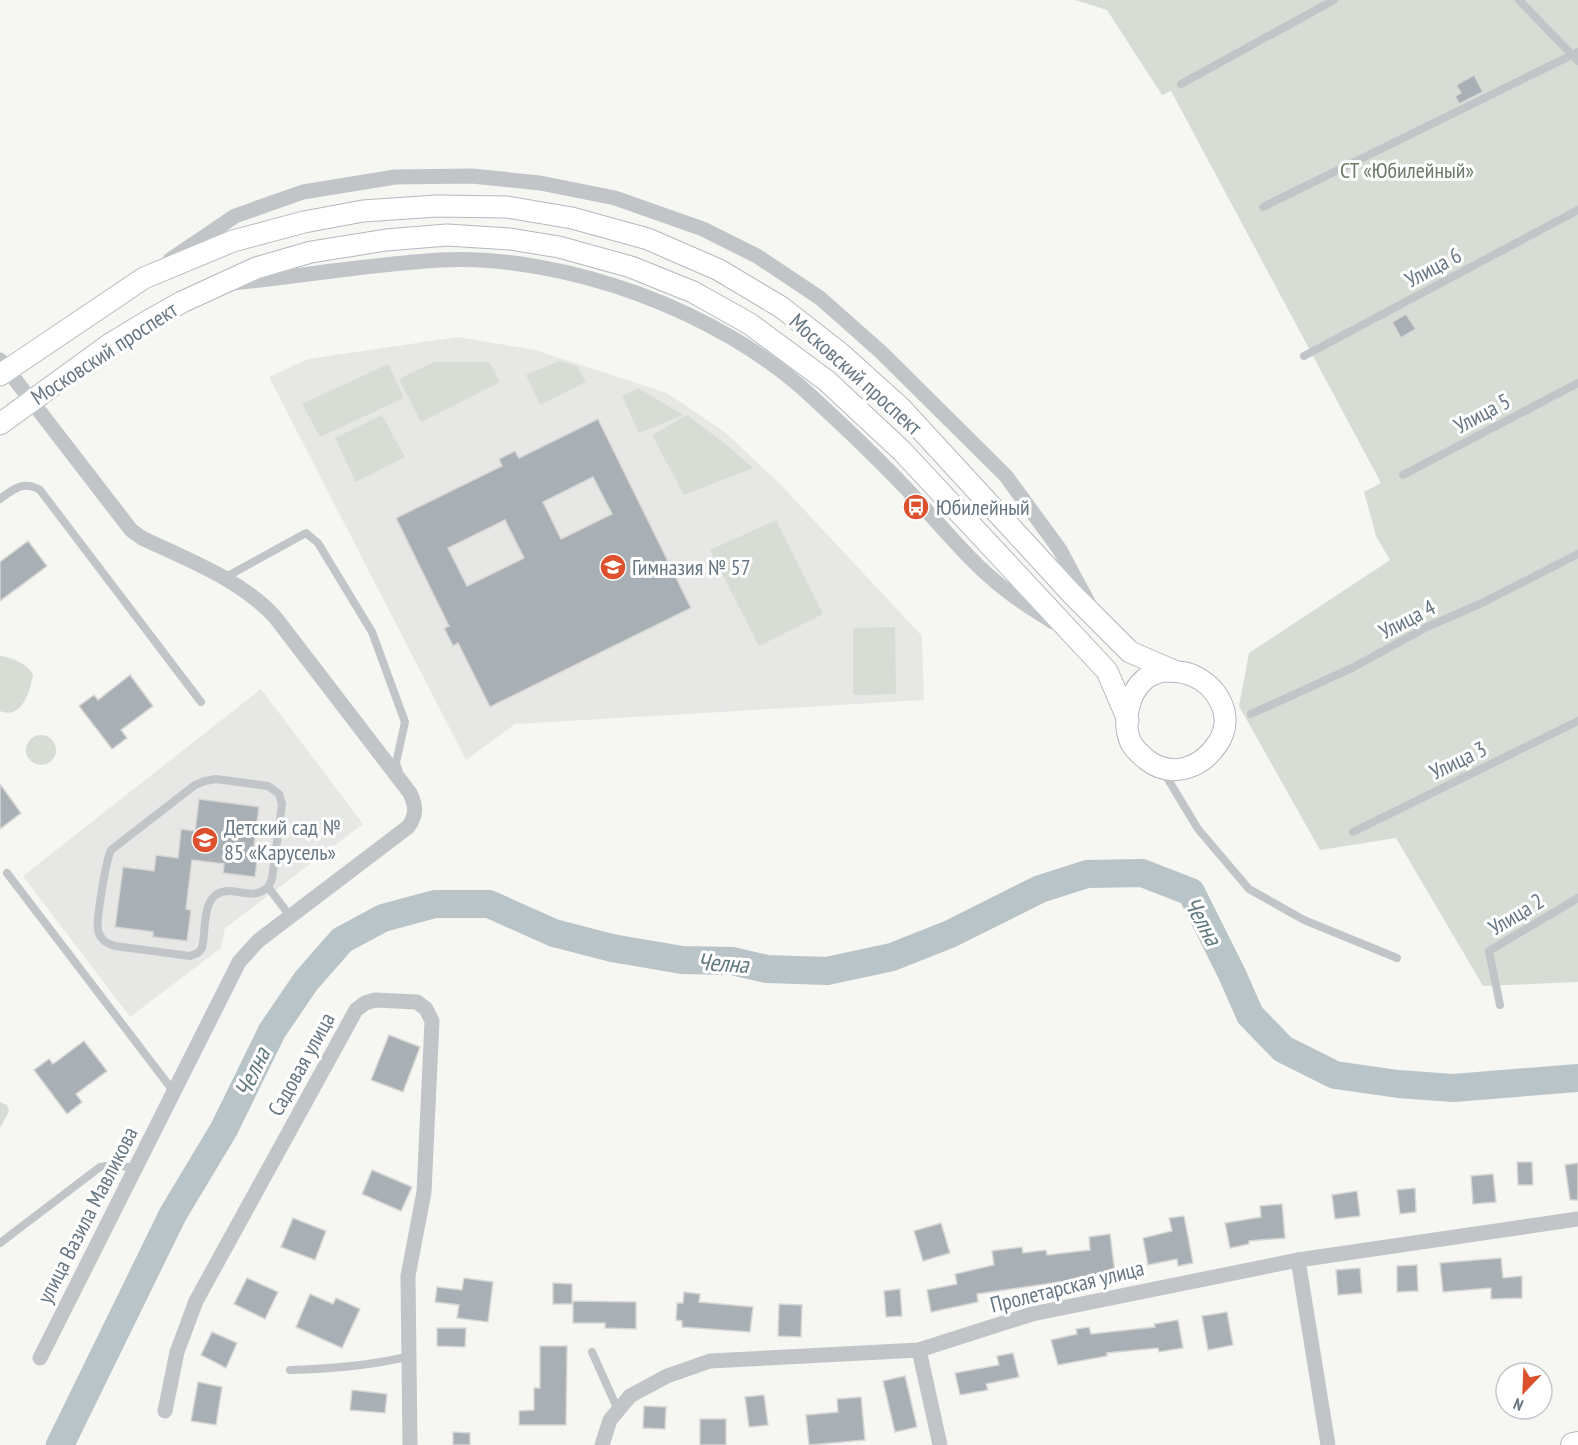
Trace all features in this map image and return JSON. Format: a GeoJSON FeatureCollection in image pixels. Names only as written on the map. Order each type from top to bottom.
{"type":"FeatureCollection","features":[{"type":"Feature","properties":{"kind":"main road","name":"Московский проспект"},"geometry":{"type":"LineString","coordinates":[[2,368],[144,278],[234,241],[304,222],[363,211],[437,206],[507,207],[572,218],[648,239],[719,270],[781,307],[840,353],[901,408],[1130,652],[1174,671]]}},
{"type":"Feature","properties":{"kind":"main road","name":"Московский проспект"},"geometry":{"type":"LineString","coordinates":[[0,424],[110,344],[147,321],[256,268],[311,252],[386,240],[447,235],[510,239],[559,247],[631,267],[693,292],[750,324],[827,381],[902,451],[1107,671],[1128,720]]}},
{"type":"Feature","properties":{"kind":"main road","name":"Московский проспект"},"geometry":{"type":"LineString","coordinates":[[1161,671],[1174,671],[1186,673],[1211,687],[1220,699],[1225,712],[1226,726],[1219,742],[1200,762],[1188,769],[1161,768],[1139,753],[1131,743],[1129,705],[1137,687],[1146,678],[1161,671]]}},
{"type":"Feature","properties":{"kind":"main road"},"geometry":{"type":"LineString","coordinates":[[1573,1445],[1578,1444]]}},
{"type":"Feature","properties":{"kind":"street"},"geometry":{"type":"LineString","coordinates":[[144,278],[235,216],[303,192],[395,177],[472,176],[540,183],[615,198],[703,229],[757,256],[820,298],[881,352],[949,418],[1006,477],[1033,513],[1060,550],[1097,619]]}},
{"type":"Feature","properties":{"kind":"street","name":"улица Вазила Мавликова"},"geometry":{"type":"LineString","coordinates":[[2,368],[131,530],[142,538],[250,593],[275,616],[404,785],[415,804],[415,813],[408,827],[258,941],[239,962],[40,1358]]}},
{"type":"Feature","properties":{"kind":"street","name":"Садовая улица"},"geometry":{"type":"LineString","coordinates":[[165,1411],[177,1352],[196,1301],[356,1010],[365,1003],[375,1000],[417,1002],[426,1009],[432,1020],[424,1192],[408,1276],[410,1445]]}},
{"type":"Feature","properties":{"kind":"street","name":"Пролетарская улица"},"geometry":{"type":"LineString","coordinates":[[602,1445],[610,1420],[630,1396],[667,1376],[710,1362],[919,1350],[1032,1314],[1298,1260],[1578,1219]]}},
{"type":"Feature","properties":{"kind":"street"},"geometry":{"type":"LineString","coordinates":[[1298,1260],[1328,1445]]}},
{"type":"Feature","properties":{"kind":"street"},"geometry":{"type":"LineString","coordinates":[[919,1350],[940,1445]]}},
{"type":"Feature","properties":{"kind":"lane"},"geometry":{"type":"LineString","coordinates":[[1181,84],[1334,0]]}},
{"type":"Feature","properties":{"kind":"lane"},"geometry":{"type":"LineString","coordinates":[[1263,207],[1576,56],[1519,0]]}},
{"type":"Feature","properties":{"kind":"lane","name":"Улица 6"},"geometry":{"type":"LineString","coordinates":[[1304,356],[1578,210]]}},
{"type":"Feature","properties":{"kind":"lane","name":"Улица 5"},"geometry":{"type":"LineString","coordinates":[[1403,475],[1578,383]]}},
{"type":"Feature","properties":{"kind":"lane"},"geometry":{"type":"LineString","coordinates":[[0,499],[18,486],[28,485],[40,490],[201,702]]}},
{"type":"Feature","properties":{"kind":"lane"},"geometry":{"type":"LineString","coordinates":[[224,578],[306,533],[318,543],[372,632],[405,722],[396,763],[404,785]]}},
{"type":"Feature","properties":{"kind":"lane","name":"Улица 4"},"geometry":{"type":"LineString","coordinates":[[1251,714],[1352,668],[1427,627],[1482,603],[1578,555]]}},
{"type":"Feature","properties":{"kind":"lane","name":"Улица 3"},"geometry":{"type":"LineString","coordinates":[[1353,832],[1578,721]]}},
{"type":"Feature","properties":{"kind":"lane"},"geometry":{"type":"LineString","coordinates":[[1161,768],[1198,830],[1249,889],[1304,920],[1397,958]]}},
{"type":"Feature","properties":{"kind":"lane"},"geometry":{"type":"LineString","coordinates":[[216,779],[268,786],[279,794],[282,804],[272,879],[268,887],[253,895],[225,891],[214,896],[208,908],[202,948],[198,953],[190,956],[115,946],[105,941],[98,928],[106,864],[111,850],[195,785],[205,781],[216,779]]}},
{"type":"Feature","properties":{"kind":"lane"},"geometry":{"type":"LineString","coordinates":[[7,873],[174,1092]]}},
{"type":"Feature","properties":{"kind":"lane"},"geometry":{"type":"LineString","coordinates":[[268,887],[290,916]]}},
{"type":"Feature","properties":{"kind":"lane","name":"Улица 2"},"geometry":{"type":"LineString","coordinates":[[1500,1005],[1489,951],[1578,898]]}},
{"type":"Feature","properties":{"kind":"lane"},"geometry":{"type":"LineString","coordinates":[[0,1243],[100,1167],[114,1165],[135,1168]]}},
{"type":"Feature","properties":{"kind":"lane"},"geometry":{"type":"LineString","coordinates":[[592,1352],[618,1410]]}},
{"type":"Feature","properties":{"kind":"lane"},"geometry":{"type":"LineString","coordinates":[[290,1370],[339,1369],[382,1363],[410,1356]]}},
{"type":"Feature","properties":{"kind":"shaded area","name":"Гимназия № 57"},"geometry":{"type":"Polygon","coordinates":[[[458,337],[535,350],[667,393],[726,433],[782,486],[922,636],[924,700],[515,724],[466,760],[269,377],[308,359],[458,337]]]}},
{"type":"Feature","properties":{"kind":"shaded area","name":"Детский сад № 85 «Карусель»"},"geometry":{"type":"Polygon","coordinates":[[[261,689],[363,824],[225,928],[221,948],[130,1017],[23,876],[261,689]]]}},
{"type":"Feature","properties":{"kind":"green space","name":"СТ «Юбилейный»"},"geometry":{"type":"Polygon","coordinates":[[[1075,0],[1578,0],[1578,982],[1483,986],[1396,838],[1320,850],[1239,706],[1249,653],[1390,560],[1376,536],[1364,492],[1381,483],[1171,91],[1162,95],[1107,10],[1075,0]]]}},
{"type":"Feature","properties":{"kind":"green space"},"geometry":{"type":"Polygon","coordinates":[[[559,361],[577,366],[586,382],[540,405],[526,375],[559,361]]]}},
{"type":"Feature","properties":{"kind":"green space"},"geometry":{"type":"Polygon","coordinates":[[[434,362],[489,362],[500,382],[421,422],[399,379],[434,362]]]}},
{"type":"Feature","properties":{"kind":"green space"},"geometry":{"type":"Polygon","coordinates":[[[388,364],[404,398],[320,437],[302,404],[388,364]]]}},
{"type":"Feature","properties":{"kind":"green space"},"geometry":{"type":"Polygon","coordinates":[[[638,388],[683,415],[639,433],[622,396],[638,388]]]}},
{"type":"Feature","properties":{"kind":"green space"},"geometry":{"type":"Polygon","coordinates":[[[382,415],[405,457],[356,482],[335,438],[382,415]]]}},
{"type":"Feature","properties":{"kind":"green space"},"geometry":{"type":"Polygon","coordinates":[[[687,415],[753,468],[684,495],[652,435],[687,415]]]}},
{"type":"Feature","properties":{"kind":"green space"},"geometry":{"type":"Polygon","coordinates":[[[776,520],[823,614],[759,646],[710,550],[776,520]]]}},
{"type":"Feature","properties":{"kind":"green space"},"geometry":{"type":"Polygon","coordinates":[[[895,627],[896,694],[853,695],[853,628],[895,627]]]}},
{"type":"Feature","properties":{"kind":"green space"},"geometry":{"type":"Polygon","coordinates":[[[0,656],[19,662],[33,675],[24,702],[19,708],[8,713],[0,711],[0,656]]]}},
{"type":"Feature","properties":{"kind":"green space"},"geometry":{"type":"Polygon","coordinates":[[[41,735],[47,736],[55,744],[55,756],[47,764],[41,765],[35,764],[27,756],[26,750],[27,744],[35,736],[41,735]]]}},
{"type":"Feature","properties":{"kind":"green space"},"geometry":{"type":"Polygon","coordinates":[[[0,1102],[7,1105],[9,1111],[0,1128],[0,1102]]]}},
{"type":"Feature","properties":{"kind":"building"},"geometry":{"type":"Polygon","coordinates":[[[1474,75],[1483,92],[1459,104],[1455,96],[1461,93],[1456,85],[1474,75]]]}},
{"type":"Feature","properties":{"kind":"building"},"geometry":{"type":"Polygon","coordinates":[[[1406,314],[1416,329],[1401,338],[1392,322],[1406,314]]]}},
{"type":"Feature","properties":{"kind":"building"},"geometry":{"type":"Polygon","coordinates":[[[598,419],[691,608],[490,707],[458,643],[453,646],[444,628],[449,626],[396,518],[502,466],[499,459],[515,451],[519,458],[598,419]],[[593,477],[543,502],[561,539],[612,514],[593,477]],[[505,520],[448,548],[467,586],[524,558],[505,520]]]}},
{"type":"Feature","properties":{"kind":"building"},"geometry":{"type":"Polygon","coordinates":[[[28,541],[47,566],[0,601],[0,562],[28,541]]]}},
{"type":"Feature","properties":{"kind":"building"},"geometry":{"type":"Polygon","coordinates":[[[130,675],[153,706],[121,730],[127,738],[112,749],[79,706],[94,695],[98,700],[130,675]]]}},
{"type":"Feature","properties":{"kind":"building"},"geometry":{"type":"Polygon","coordinates":[[[0,784],[21,813],[0,829],[0,784]]]}},
{"type":"Feature","properties":{"kind":"building"},"geometry":{"type":"Polygon","coordinates":[[[199,799],[259,807],[254,846],[259,846],[255,877],[223,873],[224,864],[192,860],[186,909],[191,910],[187,941],[153,937],[153,932],[115,927],[123,867],[154,871],[156,855],[178,858],[181,829],[195,831],[199,799]]]}},
{"type":"Feature","properties":{"kind":"building"},"geometry":{"type":"Polygon","coordinates":[[[389,1035],[420,1047],[403,1092],[371,1080],[389,1035]]]}},
{"type":"Feature","properties":{"kind":"building"},"geometry":{"type":"Polygon","coordinates":[[[84,1041],[107,1071],[76,1094],[82,1102],[67,1114],[34,1070],[49,1059],[53,1064],[84,1041]]]}},
{"type":"Feature","properties":{"kind":"building"},"geometry":{"type":"Polygon","coordinates":[[[1517,1162],[1532,1162],[1533,1185],[1518,1185],[1517,1162]]]}},
{"type":"Feature","properties":{"kind":"building"},"geometry":{"type":"Polygon","coordinates":[[[1578,1163],[1578,1200],[1570,1200],[1565,1165],[1578,1163]]]}},
{"type":"Feature","properties":{"kind":"building"},"geometry":{"type":"Polygon","coordinates":[[[372,1170],[412,1187],[401,1211],[362,1194],[372,1170]]]}},
{"type":"Feature","properties":{"kind":"building"},"geometry":{"type":"Polygon","coordinates":[[[1493,1174],[1496,1202],[1473,1204],[1471,1176],[1493,1174]]]}},
{"type":"Feature","properties":{"kind":"building"},"geometry":{"type":"Polygon","coordinates":[[[1415,1188],[1416,1212],[1400,1214],[1397,1190],[1415,1188]]]}},
{"type":"Feature","properties":{"kind":"building"},"geometry":{"type":"Polygon","coordinates":[[[1357,1191],[1360,1216],[1335,1219],[1332,1195],[1357,1191]]]}},
{"type":"Feature","properties":{"kind":"building"},"geometry":{"type":"Polygon","coordinates":[[[1282,1204],[1285,1238],[1249,1241],[1249,1244],[1230,1248],[1225,1223],[1261,1217],[1260,1206],[1282,1204]]]}},
{"type":"Feature","properties":{"kind":"building"},"geometry":{"type":"Polygon","coordinates":[[[1184,1216],[1193,1263],[1178,1266],[1177,1259],[1148,1265],[1143,1238],[1172,1231],[1169,1218],[1184,1216]]]}},
{"type":"Feature","properties":{"kind":"building"},"geometry":{"type":"Polygon","coordinates":[[[293,1218],[326,1231],[315,1260],[281,1247],[293,1218]]]}},
{"type":"Feature","properties":{"kind":"building"},"geometry":{"type":"Polygon","coordinates":[[[941,1223],[950,1253],[923,1261],[914,1231],[941,1223]]]}},
{"type":"Feature","properties":{"kind":"building"},"geometry":{"type":"Polygon","coordinates":[[[1110,1234],[1115,1273],[1085,1276],[1086,1283],[1066,1286],[1066,1281],[977,1294],[978,1302],[931,1312],[927,1290],[957,1284],[955,1274],[994,1265],[992,1251],[1022,1247],[1023,1253],[1046,1250],[1047,1255],[1090,1250],[1089,1237],[1110,1234]]]}},
{"type":"Feature","properties":{"kind":"building"},"geometry":{"type":"Polygon","coordinates":[[[1501,1258],[1503,1278],[1522,1276],[1522,1298],[1491,1299],[1491,1288],[1443,1292],[1440,1263],[1501,1258]]]}},
{"type":"Feature","properties":{"kind":"building"},"geometry":{"type":"Polygon","coordinates":[[[1417,1265],[1418,1291],[1397,1292],[1397,1266],[1417,1265]]]}},
{"type":"Feature","properties":{"kind":"building"},"geometry":{"type":"Polygon","coordinates":[[[1360,1268],[1362,1293],[1338,1295],[1336,1270],[1360,1268]]]}},
{"type":"Feature","properties":{"kind":"building"},"geometry":{"type":"Polygon","coordinates":[[[247,1278],[278,1292],[265,1319],[234,1304],[247,1278]]]}},
{"type":"Feature","properties":{"kind":"building"},"geometry":{"type":"Polygon","coordinates":[[[464,1278],[493,1282],[488,1322],[457,1318],[459,1305],[435,1302],[437,1287],[462,1290],[464,1278]]]}},
{"type":"Feature","properties":{"kind":"building"},"geometry":{"type":"Polygon","coordinates":[[[553,1283],[572,1284],[572,1304],[553,1304],[553,1283]]]}},
{"type":"Feature","properties":{"kind":"building"},"geometry":{"type":"Polygon","coordinates":[[[900,1289],[902,1316],[886,1317],[884,1291],[900,1289]]]}},
{"type":"Feature","properties":{"kind":"building"},"geometry":{"type":"Polygon","coordinates":[[[684,1292],[700,1294],[699,1302],[753,1307],[750,1332],[682,1327],[682,1321],[676,1320],[677,1303],[683,1303],[684,1292]]]}},
{"type":"Feature","properties":{"kind":"building"},"geometry":{"type":"Polygon","coordinates":[[[310,1294],[333,1304],[336,1298],[360,1309],[342,1348],[296,1327],[310,1294]]]}},
{"type":"Feature","properties":{"kind":"building"},"geometry":{"type":"Polygon","coordinates":[[[573,1301],[636,1302],[636,1329],[605,1328],[605,1323],[573,1323],[573,1301]]]}},
{"type":"Feature","properties":{"kind":"building"},"geometry":{"type":"Polygon","coordinates":[[[779,1304],[802,1305],[801,1337],[778,1336],[779,1304]]]}},
{"type":"Feature","properties":{"kind":"building"},"geometry":{"type":"Polygon","coordinates":[[[1227,1312],[1233,1345],[1208,1350],[1202,1316],[1227,1312]]]}},
{"type":"Feature","properties":{"kind":"building"},"geometry":{"type":"Polygon","coordinates":[[[1178,1320],[1183,1348],[1159,1352],[1158,1348],[1107,1353],[1107,1356],[1058,1365],[1051,1340],[1077,1334],[1076,1329],[1089,1327],[1091,1334],[1155,1327],[1154,1324],[1178,1320]]]}},
{"type":"Feature","properties":{"kind":"building"},"geometry":{"type":"Polygon","coordinates":[[[437,1328],[466,1328],[465,1347],[437,1346],[437,1328]]]}},
{"type":"Feature","properties":{"kind":"building"},"geometry":{"type":"Polygon","coordinates":[[[212,1332],[237,1343],[226,1368],[201,1355],[212,1332]]]}},
{"type":"Feature","properties":{"kind":"building"},"geometry":{"type":"Polygon","coordinates":[[[540,1346],[567,1346],[566,1425],[519,1425],[519,1411],[534,1410],[534,1388],[540,1388],[540,1346]]]}},
{"type":"Feature","properties":{"kind":"building"},"geometry":{"type":"Polygon","coordinates":[[[1013,1353],[1019,1377],[986,1384],[988,1390],[960,1395],[955,1373],[999,1365],[997,1356],[1013,1353]]]}},
{"type":"Feature","properties":{"kind":"building"},"geometry":{"type":"Polygon","coordinates":[[[905,1376],[917,1427],[895,1432],[883,1381],[905,1376]]]}},
{"type":"Feature","properties":{"kind":"building"},"geometry":{"type":"Polygon","coordinates":[[[198,1382],[222,1387],[216,1425],[191,1421],[198,1382]]]}},
{"type":"Feature","properties":{"kind":"building"},"geometry":{"type":"Polygon","coordinates":[[[352,1390],[387,1394],[385,1413],[350,1410],[352,1390]]]}},
{"type":"Feature","properties":{"kind":"building"},"geometry":{"type":"Polygon","coordinates":[[[764,1395],[768,1425],[749,1427],[745,1397],[764,1395]]]}},
{"type":"Feature","properties":{"kind":"building"},"geometry":{"type":"Polygon","coordinates":[[[861,1397],[865,1440],[809,1445],[806,1415],[838,1412],[837,1399],[861,1397]]]}},
{"type":"Feature","properties":{"kind":"building"},"geometry":{"type":"Polygon","coordinates":[[[644,1406],[666,1407],[665,1429],[643,1428],[644,1406]]]}},
{"type":"Feature","properties":{"kind":"building"},"geometry":{"type":"Polygon","coordinates":[[[700,1419],[726,1419],[726,1445],[700,1445],[700,1419]]]}},
{"type":"Feature","properties":{"kind":"building"},"geometry":{"type":"Polygon","coordinates":[[[453,1432],[470,1433],[470,1445],[453,1445],[453,1432]]]}},
{"type":"Feature","properties":{"kind":"waterway","name":"Челна"},"geometry":{"type":"LineString","coordinates":[[60,1445],[173,1214],[224,1129],[272,1031],[306,981],[342,940],[383,918],[435,904],[489,904],[554,933],[612,948],[682,960],[732,961],[767,969],[827,971],[892,957],[950,934],[1040,889],[1087,874],[1142,873],[1191,892],[1250,1015],[1283,1049],[1335,1075],[1398,1084],[1453,1088],[1578,1078]]}},
{"type":"Feature","properties":{"kind":"place","name":"Юбилейный"},"geometry":{"type":"Point","coordinates":[916,507]}},
{"type":"Feature","properties":{"kind":"place","name":"Гимназия № 57"},"geometry":{"type":"Point","coordinates":[613,567]}},
{"type":"Feature","properties":{"kind":"place","name":"Детский сад № 85 «Карусель»"},"geometry":{"type":"Point","coordinates":[205,840]}}]}
